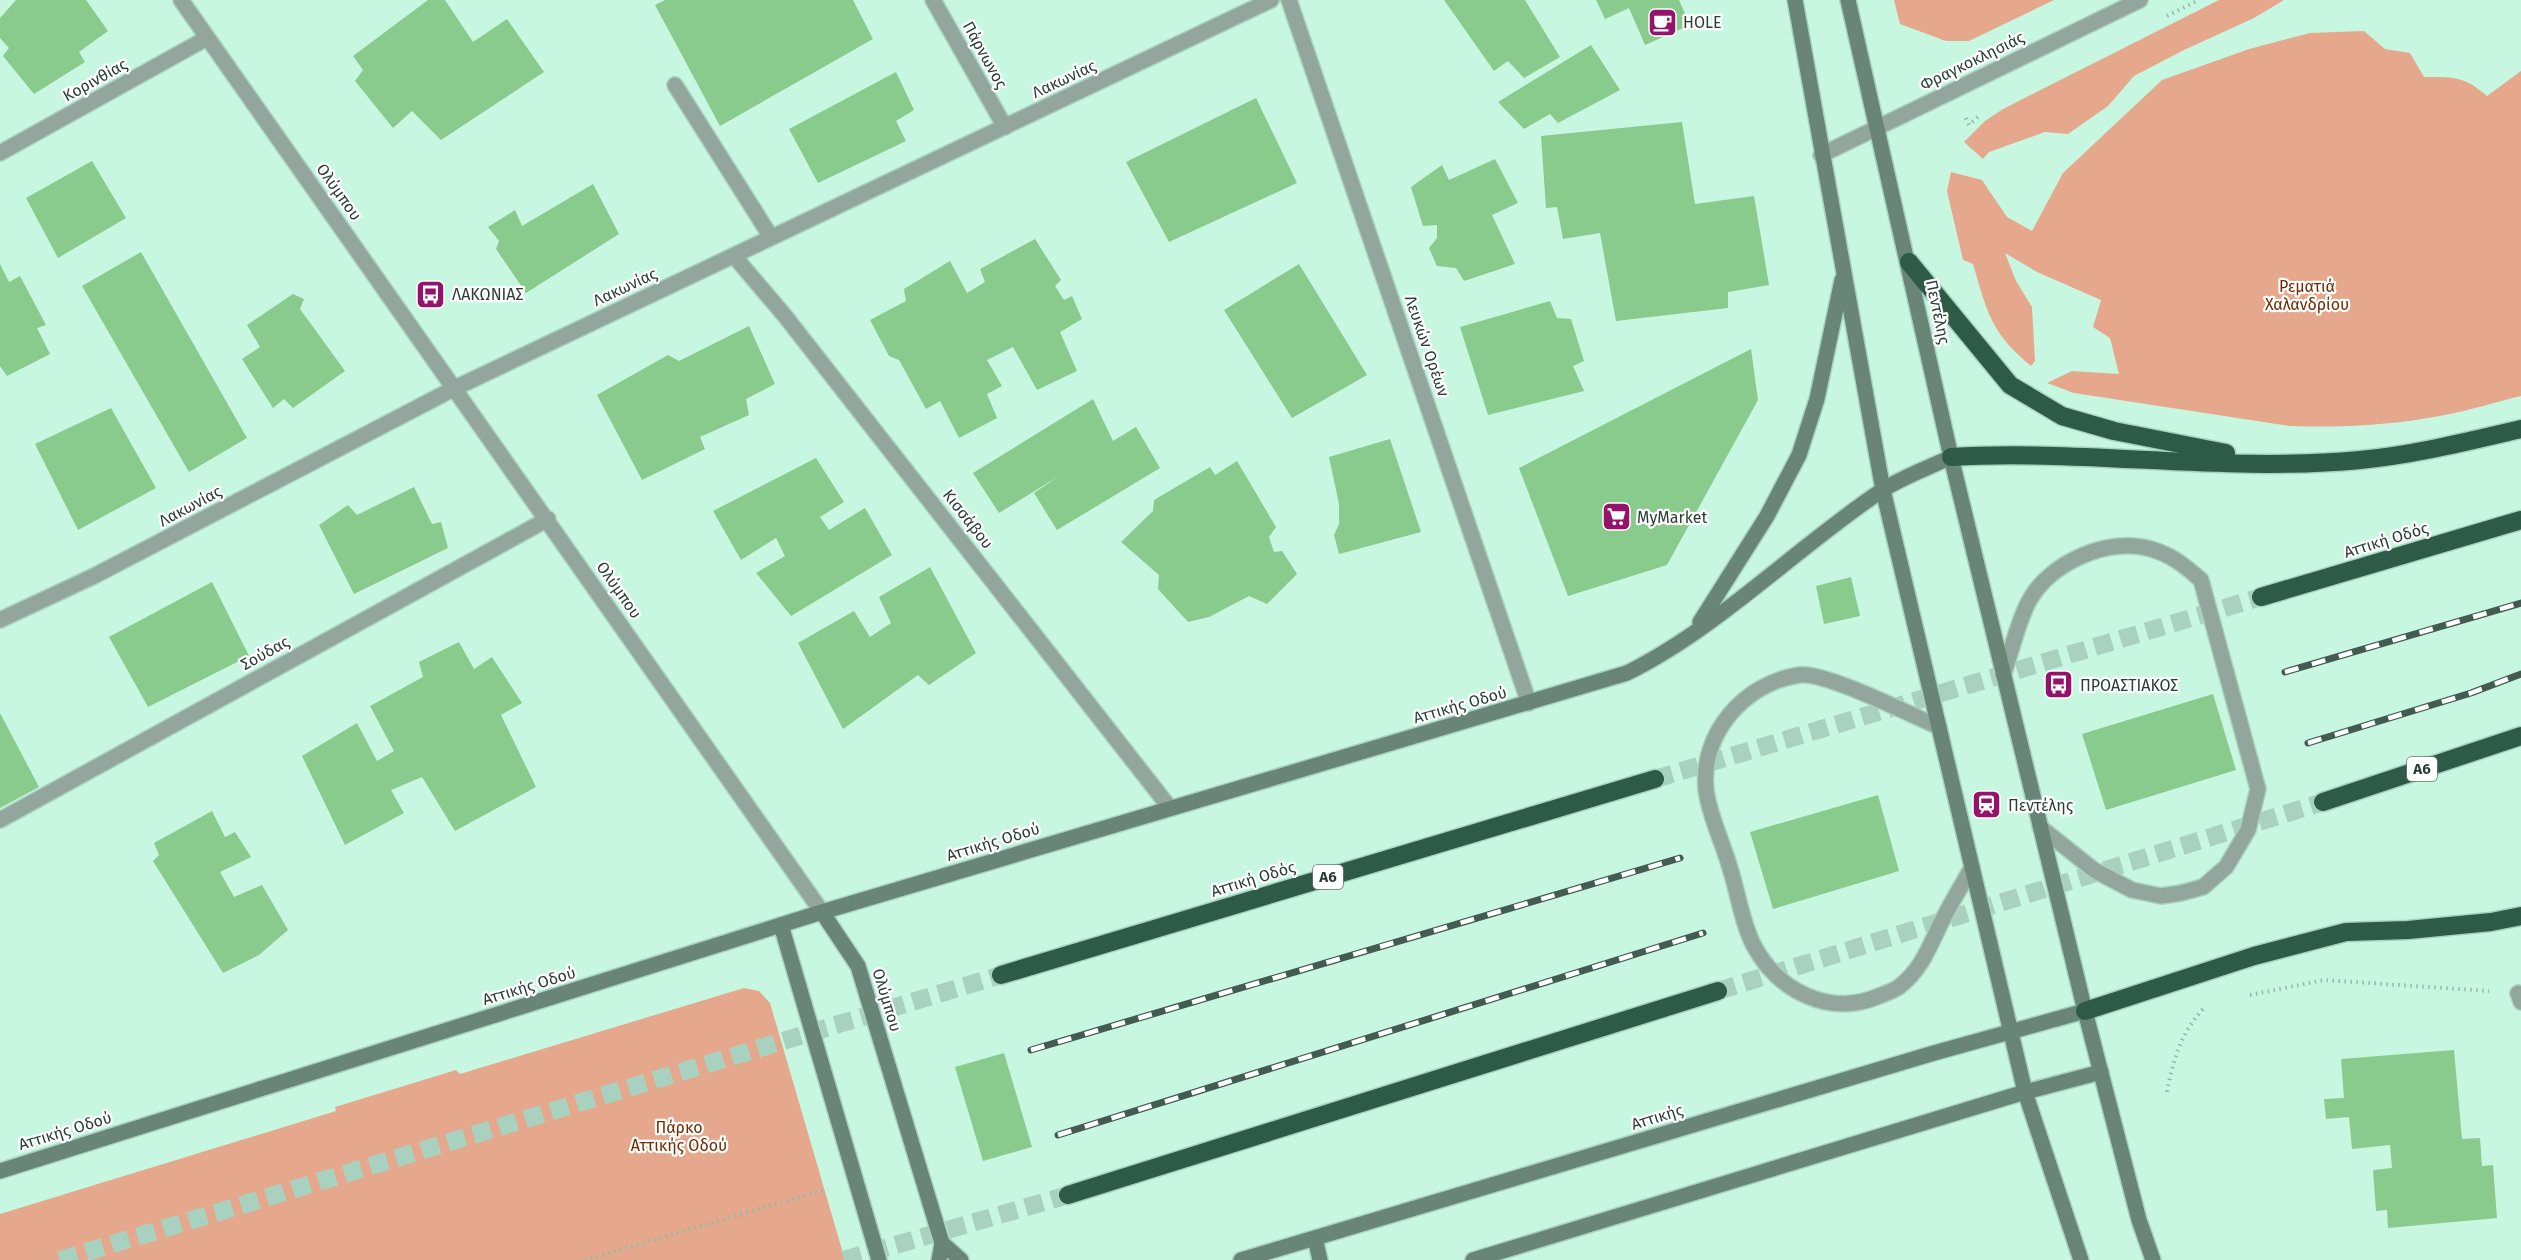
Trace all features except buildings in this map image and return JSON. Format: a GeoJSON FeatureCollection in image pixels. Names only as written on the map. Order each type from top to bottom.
{"type":"FeatureCollection","features":[{"type":"Feature","properties":{"kind":"highway"},"geometry":{"type":"LineString","coordinates":[[1909,262],[2010,385],[2062,416],[2114,431],[2281,464]]}},
{"type":"Feature","properties":{"kind":"highway"},"geometry":{"type":"LineString","coordinates":[[1951,457],[2009,454],[2281,464],[2361,460],[2462,443],[2521,429]]}},
{"type":"Feature","properties":{"kind":"highway","name":"Αττική Οδός"},"geometry":{"type":"LineString","coordinates":[[2261,597],[2521,520]]}},
{"type":"Feature","properties":{"kind":"highway","name":"Α6"},"geometry":{"type":"LineString","coordinates":[[2323,802],[2521,736]]}},
{"type":"Feature","properties":{"kind":"highway","name":"Αττική Οδός"},"geometry":{"type":"LineString","coordinates":[[1001,975],[1655,779]]}},
{"type":"Feature","properties":{"kind":"highway"},"geometry":{"type":"LineString","coordinates":[[2085,1011],[2254,956],[2346,932],[2408,930],[2491,922],[2521,916]]}},
{"type":"Feature","properties":{"kind":"highway"},"geometry":{"type":"LineString","coordinates":[[1068,1196],[1718,991]]}},
{"type":"Feature","properties":{"kind":"main road"},"geometry":{"type":"LineString","coordinates":[[1795,0],[1821,155],[1883,490],[2025,1092],[2081,1260]]}},
{"type":"Feature","properties":{"kind":"main road","name":"Πεντέλης"},"geometry":{"type":"LineString","coordinates":[[1848,0],[1909,262],[1951,457],[2040,827],[2139,1220],[2154,1260]]}},
{"type":"Feature","properties":{"kind":"main road"},"geometry":{"type":"LineString","coordinates":[[1695,631],[1767,516],[1799,455],[1817,399],[1844,271]]}},
{"type":"Feature","properties":{"kind":"main road","name":"Αττικής Οδού"},"geometry":{"type":"LineString","coordinates":[[0,1171],[822,912],[1628,673],[1652,661],[1695,631],[1883,490],[1951,457]]}},
{"type":"Feature","properties":{"kind":"main road","name":"Ολύμπου"},"geometry":{"type":"LineString","coordinates":[[822,912],[858,966],[942,1243]]}},
{"type":"Feature","properties":{"kind":"main road"},"geometry":{"type":"LineString","coordinates":[[782,926],[879,1260]]}},
{"type":"Feature","properties":{"kind":"main road","name":"Αττικής"},"geometry":{"type":"LineString","coordinates":[[1241,1260],[2010,1031],[2085,1011]]}},
{"type":"Feature","properties":{"kind":"main road"},"geometry":{"type":"LineString","coordinates":[[1473,1260],[2025,1092],[2101,1072]]}},
{"type":"Feature","properties":{"kind":"main road"},"geometry":{"type":"LineString","coordinates":[[1315,1238],[1320,1260]]}},
{"type":"Feature","properties":{"kind":"main road"},"geometry":{"type":"LineString","coordinates":[[939,1260],[942,1243]]}},
{"type":"Feature","properties":{"kind":"main road"},"geometry":{"type":"LineString","coordinates":[[942,1243],[961,1260]]}},
{"type":"Feature","properties":{"kind":"street","name":"Ολύμπου"},"geometry":{"type":"LineString","coordinates":[[182,0],[822,912]]}},
{"type":"Feature","properties":{"kind":"street","name":"Πάρνωνος"},"geometry":{"type":"LineString","coordinates":[[933,0],[1005,127]]}},
{"type":"Feature","properties":{"kind":"street","name":"Λακωνίας"},"geometry":{"type":"LineString","coordinates":[[0,620],[94,576],[455,388],[1271,0]]}},
{"type":"Feature","properties":{"kind":"street","name":"Λευκών Ορέων"},"geometry":{"type":"LineString","coordinates":[[1289,0],[1528,704]]}},
{"type":"Feature","properties":{"kind":"street","name":"Φραγκοκλησιάς"},"geometry":{"type":"LineString","coordinates":[[1821,155],[2140,0]]}},
{"type":"Feature","properties":{"kind":"street","name":"Κορινθίας"},"geometry":{"type":"LineString","coordinates":[[0,153],[207,38]]}},
{"type":"Feature","properties":{"kind":"street"},"geometry":{"type":"LineString","coordinates":[[675,85],[771,237]]}},
{"type":"Feature","properties":{"kind":"street","name":"Κισσάβου"},"geometry":{"type":"LineString","coordinates":[[734,256],[785,316],[1170,808]]}},
{"type":"Feature","properties":{"kind":"street","name":"Σούδας"},"geometry":{"type":"LineString","coordinates":[[0,820],[548,519]]}},
{"type":"Feature","properties":{"kind":"street"},"geometry":{"type":"LineString","coordinates":[[2004,675],[2029,600],[2060,566],[2096,550],[2122,545],[2150,548],[2180,561],[2201,580],[2258,789],[2248,830],[2226,867],[2203,887],[2181,893],[2161,896],[2132,890],[2112,881],[2040,827]]}},
{"type":"Feature","properties":{"kind":"street"},"geometry":{"type":"LineString","coordinates":[[1939,727],[1838,682],[1802,674],[1767,684],[1742,700],[1721,725],[1708,760],[1706,790],[1753,945],[1770,970],[1789,987],[1826,1004],[1845,1005],[1867,1001],[1899,988],[1924,962],[1943,920],[1972,867]]}},
{"type":"Feature","properties":{"kind":"path"},"geometry":{"type":"LineString","coordinates":[[2241,996],[2324,980],[2520,997]]}},
{"type":"Feature","properties":{"kind":"path"},"geometry":{"type":"LineString","coordinates":[[2167,1092],[2172,1064],[2182,1038],[2193,1020],[2208,1005]]}},
{"type":"Feature","properties":{"kind":"path"},"geometry":{"type":"LineString","coordinates":[[585,1260],[856,1181]]}},
{"type":"Feature","properties":{"kind":"green space"},"geometry":{"type":"Polygon","coordinates":[[[1894,0],[2054,0],[1969,41],[1946,41],[1900,24],[1894,0]]]}},
{"type":"Feature","properties":{"kind":"green space"},"geometry":{"type":"Polygon","coordinates":[[[2219,0],[2284,0],[2254,18],[2134,76],[2108,106],[2068,134],[2045,132],[1989,152],[1983,159],[1964,142],[1985,121],[2003,109],[2219,0]]]}},
{"type":"Feature","properties":{"kind":"green space","name":"Ρεματιά Χαλανδρίου"},"geometry":{"type":"Polygon","coordinates":[[[2364,31],[2385,49],[2410,53],[2424,77],[2443,77],[2465,81],[2487,96],[2521,71],[2521,396],[2455,413],[2407,421],[2309,427],[2074,393],[2047,383],[2072,371],[2119,374],[2110,338],[2093,327],[2101,300],[2037,272],[2005,253],[2016,281],[2032,307],[2035,361],[2031,366],[2007,343],[1992,321],[1973,264],[1963,260],[1947,191],[1951,172],[1982,180],[2007,217],[2032,231],[2063,173],[2162,80],[2249,49],[2310,33],[2364,31]]]}},
{"type":"Feature","properties":{"kind":"green space","name":"Πάρκο Αττικής Οδού"},"geometry":{"type":"Polygon","coordinates":[[[744,988],[759,991],[770,1003],[845,1260],[0,1260],[0,1214],[336,1111],[335,1107],[456,1070],[460,1074],[744,988]]]}},
{"type":"Feature","properties":{"kind":"tunnel"},"geometry":{"type":"LineString","coordinates":[[1655,779],[2261,597]]}},
{"type":"Feature","properties":{"kind":"tunnel"},"geometry":{"type":"LineString","coordinates":[[1718,991],[2323,802]]}},
{"type":"Feature","properties":{"kind":"tunnel"},"geometry":{"type":"LineString","coordinates":[[60,1260],[1001,975]]}},
{"type":"Feature","properties":{"kind":"tunnel"},"geometry":{"type":"LineString","coordinates":[[844,1260],[1068,1195]]}},
{"type":"Feature","properties":{"kind":"railway"},"geometry":{"type":"LineString","coordinates":[[2285,672],[2521,603]]}},
{"type":"Feature","properties":{"kind":"railway"},"geometry":{"type":"LineString","coordinates":[[2308,743],[2471,693],[2521,674]]}},
{"type":"Feature","properties":{"kind":"railway"},"geometry":{"type":"LineString","coordinates":[[1031,1050],[1680,858]]}},
{"type":"Feature","properties":{"kind":"railway"},"geometry":{"type":"LineString","coordinates":[[1058,1135],[1703,933]]}},
{"type":"Feature","properties":{"kind":"place","name":"HOLE"},"geometry":{"type":"Point","coordinates":[1662,22]}},
{"type":"Feature","properties":{"kind":"place","name":"ΛΑΚΩΝΙΑΣ"},"geometry":{"type":"Point","coordinates":[431,294]}},
{"type":"Feature","properties":{"kind":"place","name":"MyMarket"},"geometry":{"type":"Point","coordinates":[1616,517]}},
{"type":"Feature","properties":{"kind":"place","name":"ΠΡΟΑΣΤΙΑΚΟΣ"},"geometry":{"type":"Point","coordinates":[2059,685]}},
{"type":"Feature","properties":{"kind":"place","name":"Πεντέλης"},"geometry":{"type":"Point","coordinates":[1987,805]}}]}
